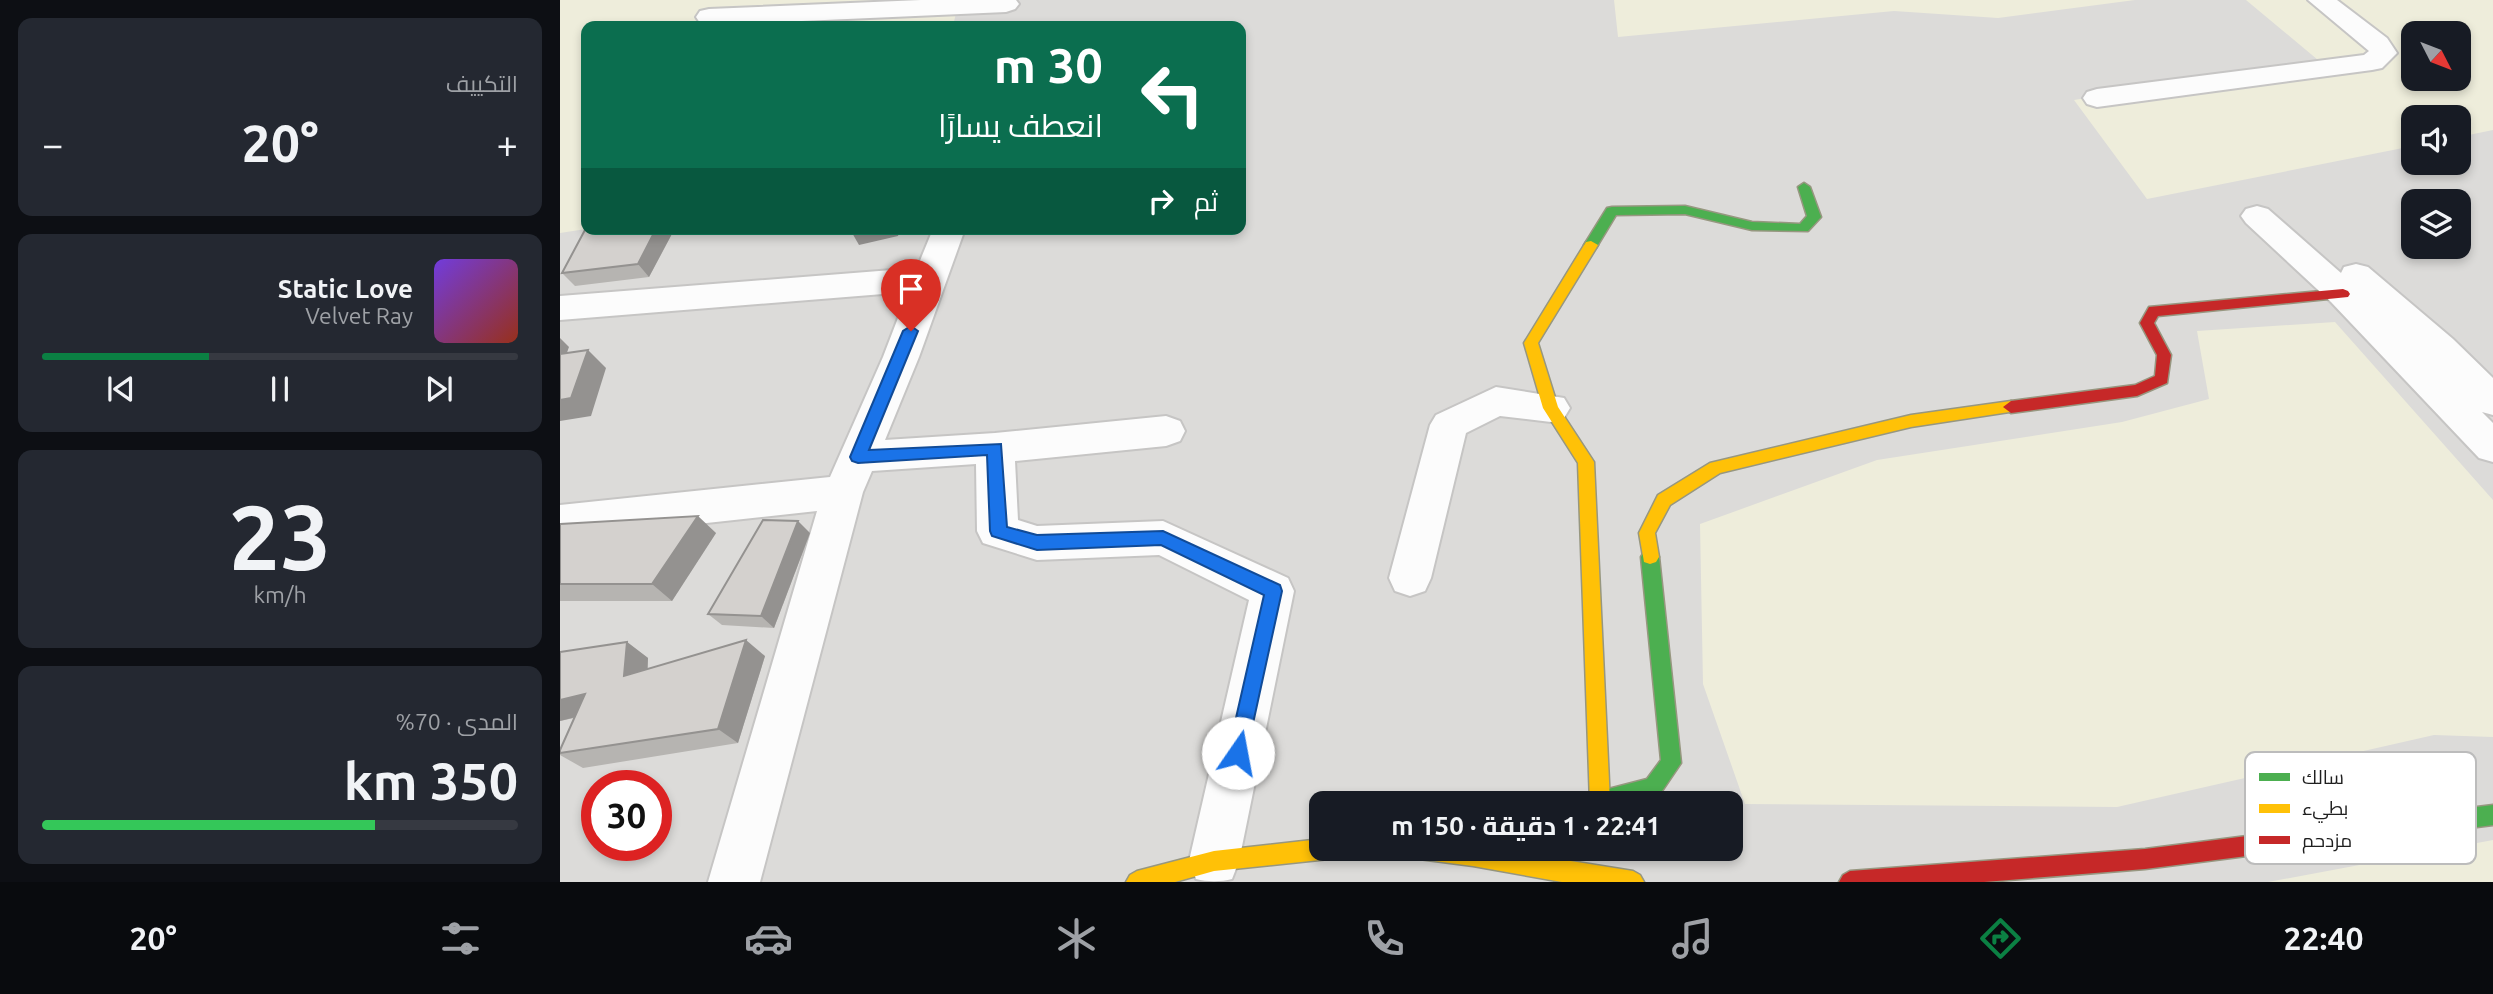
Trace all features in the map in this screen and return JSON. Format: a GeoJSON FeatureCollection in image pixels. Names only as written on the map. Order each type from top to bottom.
{"type":"FeatureCollection","features":[{"type":"Feature","properties":{"kind":"street"},"geometry":{"type":"LineString","coordinates":[[2097,98],[2372,62],[2383,53],[2378,44],[2321,0]]}},
{"type":"Feature","properties":{"kind":"street"},"geometry":{"type":"LineString","coordinates":[[710,14],[864,6],[1005,10]]}},
{"type":"Feature","properties":{"kind":"street"},"geometry":{"type":"LineString","coordinates":[[1600,791],[1586,462],[1551,408],[1531,343],[1612,211],[1685,210],[1752,226],[1803,228],[1814,217],[1804,187]]}},
{"type":"Feature","properties":{"kind":"street"},"geometry":{"type":"LineString","coordinates":[[2493,401],[2440,348],[2257,202],[2493,447]]}},
{"type":"Feature","properties":{"kind":"street"},"geometry":{"type":"LineString","coordinates":[[734,882],[850,474],[901,357],[947,235]]}},
{"type":"Feature","properties":{"kind":"street"},"geometry":{"type":"LineString","coordinates":[[560,308],[930,279]]}},
{"type":"Feature","properties":{"kind":"street"},"geometry":{"type":"LineString","coordinates":[[1639,791],[1653,787],[1671,763],[1647,533],[1664,500],[1716,468],[1911,421],[2137,390],[2162,379],[2164,355],[2147,323],[2154,311],[2343,294]]}},
{"type":"Feature","properties":{"kind":"street"},"geometry":{"type":"LineString","coordinates":[[1410,578],[1449,425],[1496,401],[1551,408]]}},
{"type":"Feature","properties":{"kind":"street"},"geometry":{"type":"LineString","coordinates":[[560,522],[995,449],[1166,431]]}},
{"type":"Feature","properties":{"kind":"street"},"geometry":{"type":"LineString","coordinates":[[995,449],[998,531],[1037,543],[1163,538],[1273,591],[1214,861]]}},
{"type":"Feature","properties":{"kind":"street"},"geometry":{"type":"LineString","coordinates":[[1850,882],[2145,859],[2245,846]]}},
{"type":"Feature","properties":{"kind":"street"},"geometry":{"type":"LineString","coordinates":[[1137,882],[1214,861],[1309,851]]}},
{"type":"Feature","properties":{"kind":"street"},"geometry":{"type":"LineString","coordinates":[[1544,861],[1614,870]]}},
{"type":"Feature","properties":{"kind":"shaded area"},"geometry":{"type":"Polygon","coordinates":[[[560,0],[2493,0],[2493,882],[560,882],[560,0]]]}},
{"type":"Feature","properties":{"kind":"green space"},"geometry":{"type":"Polygon","coordinates":[[[560,0],[959,0],[954,21],[581,21],[581,230],[560,233],[560,0]]]}},
{"type":"Feature","properties":{"kind":"green space"},"geometry":{"type":"Polygon","coordinates":[[[1614,0],[2135,0],[1998,18],[1894,11],[1618,37],[1614,0]]]}},
{"type":"Feature","properties":{"kind":"green space"},"geometry":{"type":"Polygon","coordinates":[[[2246,0],[2493,0],[2493,130],[2471,135],[2471,105],[2401,105],[2401,148],[2147,199],[2074,100],[2318,60],[2246,0]]]}},
{"type":"Feature","properties":{"kind":"green space"},"geometry":{"type":"Polygon","coordinates":[[[2335,322],[2493,500],[2493,737],[2434,735],[2359,752],[2245,752],[2245,778],[2117,807],[1745,804],[1743,791],[1740,791],[1703,684],[1700,524],[1877,460],[2122,422],[2209,399],[2197,331],[2335,322]]]}},
{"type":"Feature","properties":{"kind":"green space"},"geometry":{"type":"Polygon","coordinates":[[[2493,840],[2493,882],[2268,882],[2364,864],[2476,864],[2476,843],[2493,840]]]}},
{"type":"Feature","properties":{"kind":"building"},"geometry":{"type":"Polygon","coordinates":[[[582,235],[653,235],[638,264],[562,273],[582,235]]]}},
{"type":"Feature","properties":{"kind":"building"},"geometry":{"type":"Polygon","coordinates":[[[588,350],[571,398],[560,400],[560,354],[588,350]]]}},
{"type":"Feature","properties":{"kind":"building"},"geometry":{"type":"Polygon","coordinates":[[[698,516],[652,584],[560,584],[560,524],[698,516]]]}},
{"type":"Feature","properties":{"kind":"building"},"geometry":{"type":"Polygon","coordinates":[[[763,520],[798,521],[761,616],[708,614],[763,520]]]}},
{"type":"Feature","properties":{"kind":"building"},"geometry":{"type":"Polygon","coordinates":[[[746,640],[718,729],[560,753],[585,694],[560,700],[560,652],[627,642],[624,676],[746,640]]]}},
{"type":"Feature","properties":{"kind":"traffic: fast"},"geometry":{"type":"LineString","coordinates":[[1591,245],[1612,211],[1685,210],[1752,226],[1803,228],[1814,217],[1804,187]]}},
{"type":"Feature","properties":{"kind":"traffic: fast"},"geometry":{"type":"LineString","coordinates":[[1637,791],[1653,787],[1671,763],[1650,557]]}},
{"type":"Feature","properties":{"kind":"traffic: fast"},"geometry":{"type":"LineString","coordinates":[[2476,817],[2493,815]]}},
{"type":"Feature","properties":{"kind":"traffic: slow"},"geometry":{"type":"LineString","coordinates":[[1591,245],[1531,343],[1551,408],[1586,462],[1600,791]]}},
{"type":"Feature","properties":{"kind":"traffic: slow"},"geometry":{"type":"LineString","coordinates":[[1650,557],[1647,533],[1664,500],[1716,468],[1911,421],[2011,407]]}},
{"type":"Feature","properties":{"kind":"traffic: slow"},"geometry":{"type":"LineString","coordinates":[[1137,882],[1214,861],[1309,851]]}},
{"type":"Feature","properties":{"kind":"traffic: slow"},"geometry":{"type":"LineString","coordinates":[[1505,861],[1633,882]]}},
{"type":"Feature","properties":{"kind":"traffic: jam"},"geometry":{"type":"LineString","coordinates":[[2011,407],[2137,390],[2162,379],[2164,355],[2147,323],[2154,311],[2343,294]]}},
{"type":"Feature","properties":{"kind":"traffic: jam"},"geometry":{"type":"LineString","coordinates":[[1850,882],[2145,859],[2245,846]]}},
{"type":"Feature","properties":{"kind":"route"},"geometry":{"type":"LineString","coordinates":[[911,331],[858,457],[995,449],[998,531],[1037,543],[1163,538],[1273,591],[1238,753]]}}]}
